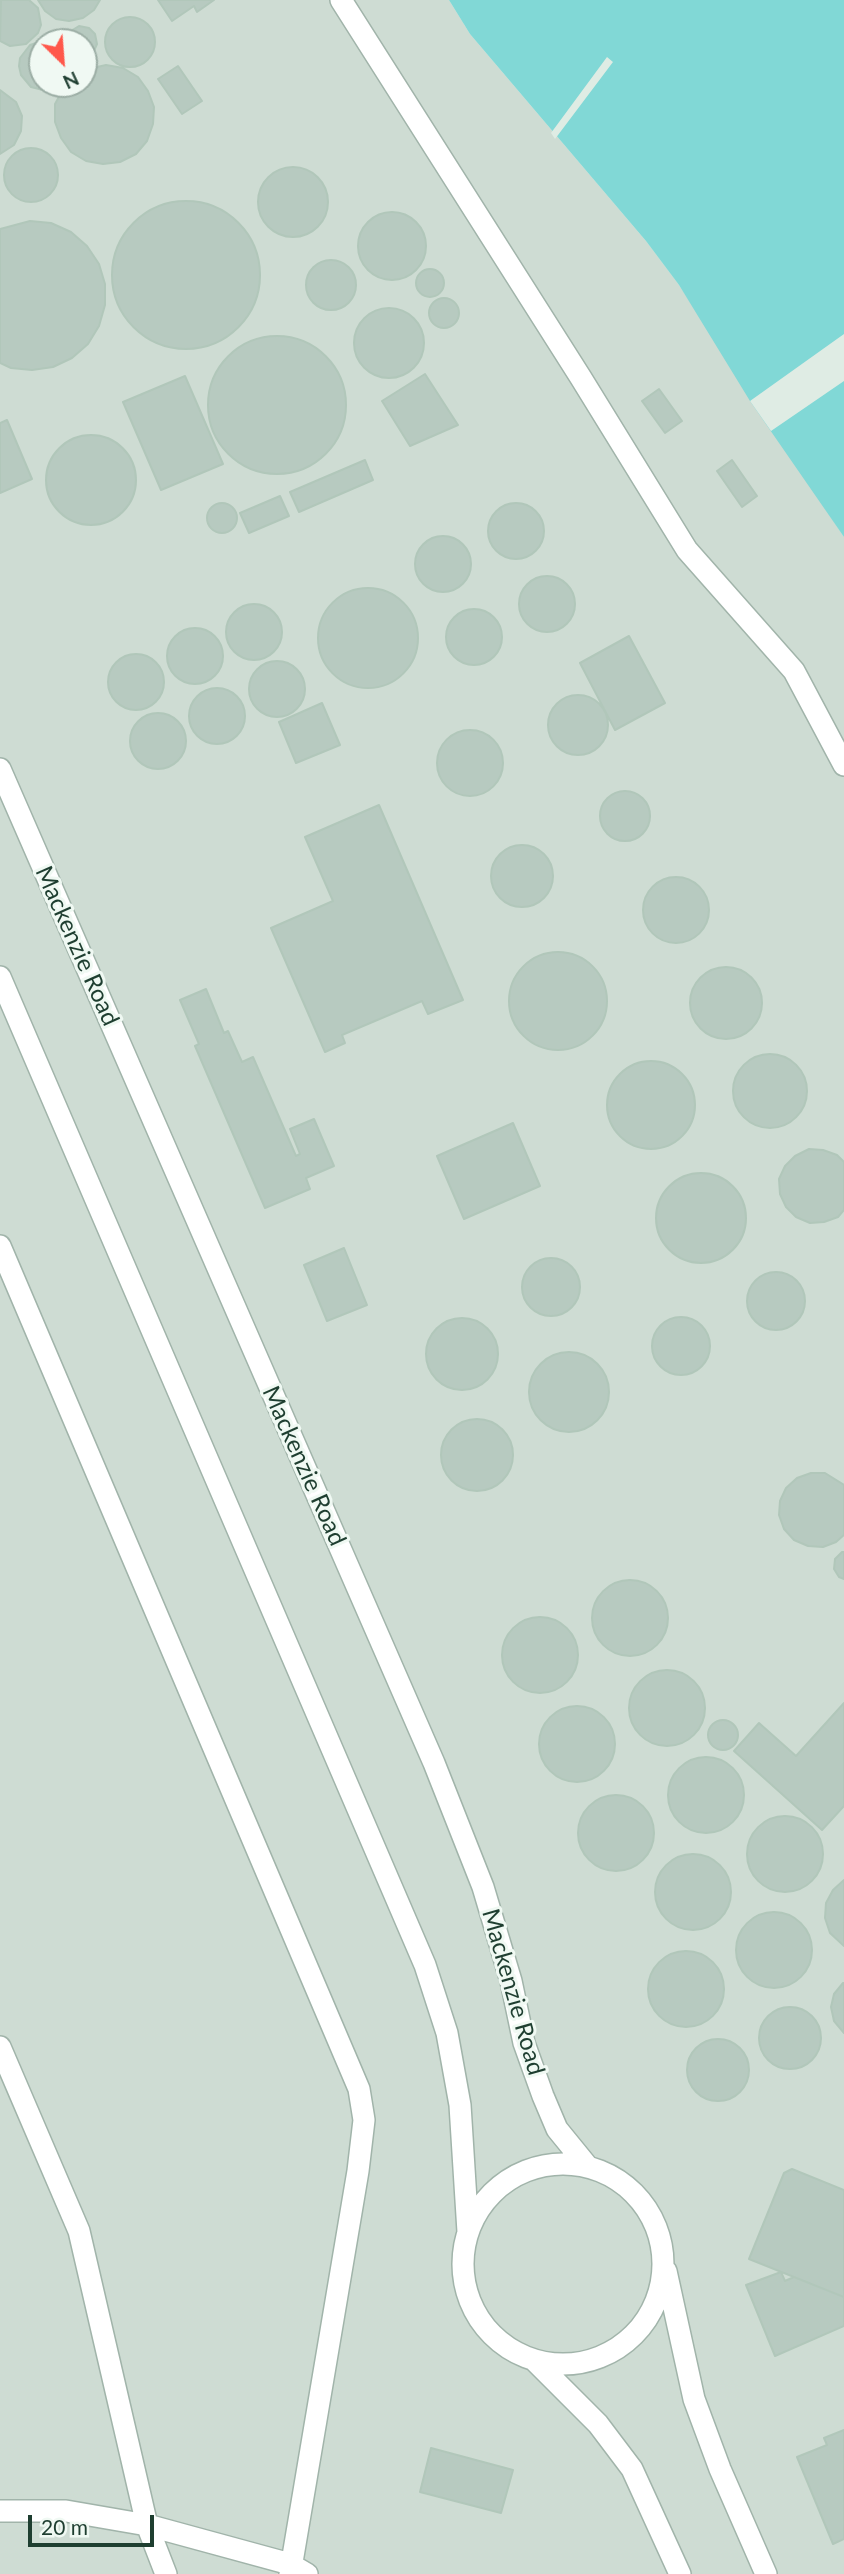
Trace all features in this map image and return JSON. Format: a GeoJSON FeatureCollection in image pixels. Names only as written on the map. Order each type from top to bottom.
{"type":"FeatureCollection","features":[{"type":"Feature","properties":{"kind":"lane"},"geometry":{"type":"LineString","coordinates":[[341,0],[687,550],[794,671],[844,765]]}},
{"type":"Feature","properties":{"kind":"lane","name":"Mackenzie Road"},"geometry":{"type":"LineString","coordinates":[[0,769],[434,1763],[483,1886],[511,1981],[524,2043],[543,2096],[557,2129],[588,2167]]}},
{"type":"Feature","properties":{"kind":"lane"},"geometry":{"type":"LineString","coordinates":[[0,977],[425,1965],[447,2033],[460,2105],[468,2232],[463,2258],[464,2285],[474,2311],[489,2333],[510,2350],[535,2361],[566,2364],[596,2359],[624,2344],[645,2321],[659,2293],[663,2263],[658,2232]]}},
{"type":"Feature","properties":{"kind":"lane"},"geometry":{"type":"LineString","coordinates":[[0,1246],[359,2088],[364,2120],[296,2571],[147,2525],[66,2511],[0,2511]]}},
{"type":"Feature","properties":{"kind":"lane"},"geometry":{"type":"LineString","coordinates":[[0,2047],[79,2231],[147,2525],[166,2574]]}},
{"type":"Feature","properties":{"kind":"lane"},"geometry":{"type":"LineString","coordinates":[[468,2232],[482,2205],[503,2184],[529,2170],[559,2165],[588,2167],[618,2180],[643,2203],[658,2232],[694,2399],[720,2469],[766,2574]]}},
{"type":"Feature","properties":{"kind":"lane"},"geometry":{"type":"LineString","coordinates":[[535,2361],[598,2424],[632,2469],[680,2574]]}},
{"type":"Feature","properties":{"kind":"shaded area"},"geometry":{"type":"Polygon","coordinates":[[[0,0],[449,0],[470,34],[646,241],[679,285],[844,537],[844,2574],[0,2574],[0,0]]]}},
{"type":"Feature","properties":{"kind":"water"},"geometry":{"type":"Polygon","coordinates":[[[449,0],[844,0],[844,537],[750,401],[679,285],[646,241],[470,34],[449,0]]]}},
{"type":"Feature","properties":{"kind":"pier"},"geometry":{"type":"Polygon","coordinates":[[[607,57],[613,62],[555,139],[551,133],[607,57]]]}},
{"type":"Feature","properties":{"kind":"pier"},"geometry":{"type":"Polygon","coordinates":[[[844,334],[844,381],[771,431],[750,401],[844,334]]]}},
{"type":"Feature","properties":{"kind":"building"},"geometry":{"type":"Polygon","coordinates":[[[1,0],[29,0],[38,8],[41,25],[40,28],[28,28],[26,44],[10,46],[0,41],[1,0]]]}},
{"type":"Feature","properties":{"kind":"building"},"geometry":{"type":"Polygon","coordinates":[[[38,0],[100,0],[94,10],[83,18],[69,21],[56,19],[45,11],[38,0]]]}},
{"type":"Feature","properties":{"kind":"building"},"geometry":{"type":"Polygon","coordinates":[[[158,0],[214,0],[197,12],[194,6],[172,21],[158,0]]]}},
{"type":"Feature","properties":{"kind":"building"},"geometry":{"type":"Polygon","coordinates":[[[130,17],[148,24],[155,42],[148,60],[130,67],[112,60],[105,42],[112,24],[130,17]]]}},
{"type":"Feature","properties":{"kind":"building"},"geometry":{"type":"Polygon","coordinates":[[[28,48],[28,83],[21,75],[20,58],[28,48]]]}},
{"type":"Feature","properties":{"kind":"building"},"geometry":{"type":"Polygon","coordinates":[[[106,65],[123,68],[138,77],[148,91],[154,107],[153,124],[147,141],[136,154],[120,162],[103,164],[86,161],[71,152],[61,138],[55,122],[55,104],[58,98],[98,98],[98,67],[106,65]]]}},
{"type":"Feature","properties":{"kind":"building"},"geometry":{"type":"Polygon","coordinates":[[[178,66],[202,101],[182,114],[158,79],[178,66]]]}},
{"type":"Feature","properties":{"kind":"building"},"geometry":{"type":"Polygon","coordinates":[[[0,90],[16,102],[22,116],[21,131],[14,145],[0,154],[0,90]]]}},
{"type":"Feature","properties":{"kind":"building"},"geometry":{"type":"Polygon","coordinates":[[[31,148],[50,156],[58,175],[50,194],[31,202],[12,194],[4,175],[12,156],[31,148]]]}},
{"type":"Feature","properties":{"kind":"building"},"geometry":{"type":"Polygon","coordinates":[[[293,167],[318,177],[328,202],[318,227],[293,237],[268,227],[258,202],[268,177],[293,167]]]}},
{"type":"Feature","properties":{"kind":"building"},"geometry":{"type":"Polygon","coordinates":[[[186,201],[214,207],[238,223],[254,247],[260,275],[254,303],[238,327],[214,343],[186,349],[158,343],[134,327],[118,303],[112,275],[118,247],[134,223],[158,207],[186,201]]]}},
{"type":"Feature","properties":{"kind":"building"},"geometry":{"type":"Polygon","coordinates":[[[392,212],[405,215],[416,222],[423,233],[426,246],[423,259],[416,270],[405,277],[392,280],[379,277],[368,270],[361,259],[358,246],[361,233],[368,222],[379,215],[392,212]]]}},
{"type":"Feature","properties":{"kind":"building"},"geometry":{"type":"Polygon","coordinates":[[[30,221],[51,223],[71,232],[87,246],[99,264],[105,284],[105,305],[99,326],[88,344],[72,358],[53,367],[32,370],[11,368],[0,363],[0,229],[30,221]]]}},
{"type":"Feature","properties":{"kind":"building"},"geometry":{"type":"Polygon","coordinates":[[[331,260],[348,268],[356,285],[348,302],[331,310],[314,302],[306,285],[314,268],[331,260]]]}},
{"type":"Feature","properties":{"kind":"building"},"geometry":{"type":"Polygon","coordinates":[[[430,269],[440,273],[444,283],[440,293],[430,297],[420,293],[416,283],[420,273],[430,269]]]}},
{"type":"Feature","properties":{"kind":"building"},"geometry":{"type":"Polygon","coordinates":[[[444,298],[454,303],[459,313],[454,323],[444,328],[434,323],[429,313],[434,303],[444,298]]]}},
{"type":"Feature","properties":{"kind":"building"},"geometry":{"type":"Polygon","coordinates":[[[389,308],[414,318],[424,343],[414,368],[389,378],[364,368],[354,343],[364,318],[389,308]]]}},
{"type":"Feature","properties":{"kind":"building"},"geometry":{"type":"Polygon","coordinates":[[[277,336],[303,341],[326,356],[341,379],[346,405],[341,431],[326,454],[303,469],[277,474],[251,469],[228,454],[213,431],[208,405],[213,379],[228,356],[251,341],[277,336]]]}},
{"type":"Feature","properties":{"kind":"building"},"geometry":{"type":"Polygon","coordinates":[[[425,374],[458,425],[410,446],[382,401],[425,374]]]}},
{"type":"Feature","properties":{"kind":"building"},"geometry":{"type":"Polygon","coordinates":[[[185,376],[223,464],[161,490],[123,402],[185,376]]]}},
{"type":"Feature","properties":{"kind":"building"},"geometry":{"type":"Polygon","coordinates":[[[659,389],[682,421],[665,433],[642,401],[659,389]]]}},
{"type":"Feature","properties":{"kind":"building"},"geometry":{"type":"Polygon","coordinates":[[[7,420],[32,479],[0,493],[0,423],[7,420]]]}},
{"type":"Feature","properties":{"kind":"building"},"geometry":{"type":"Polygon","coordinates":[[[91,435],[108,438],[123,448],[133,463],[136,480],[133,497],[123,512],[108,522],[91,525],[74,522],[59,512],[49,497],[46,480],[49,463],[59,448],[74,438],[91,435]]]}},
{"type":"Feature","properties":{"kind":"building"},"geometry":{"type":"Polygon","coordinates":[[[365,460],[373,480],[299,512],[290,492],[365,460]]]}},
{"type":"Feature","properties":{"kind":"building"},"geometry":{"type":"Polygon","coordinates":[[[732,460],[757,496],[742,507],[717,471],[732,460]]]}},
{"type":"Feature","properties":{"kind":"building"},"geometry":{"type":"Polygon","coordinates":[[[280,496],[289,516],[249,533],[240,513],[280,496]]]}},
{"type":"Feature","properties":{"kind":"building"},"geometry":{"type":"Polygon","coordinates":[[[222,503],[233,507],[237,518],[233,529],[222,533],[211,529],[207,518],[211,507],[222,503]]]}},
{"type":"Feature","properties":{"kind":"building"},"geometry":{"type":"Polygon","coordinates":[[[516,503],[527,505],[536,511],[542,520],[542,542],[536,551],[527,557],[516,559],[505,557],[496,551],[490,542],[488,531],[490,520],[496,511],[505,505],[516,503]]]}},
{"type":"Feature","properties":{"kind":"building"},"geometry":{"type":"Polygon","coordinates":[[[443,536],[454,538],[463,544],[469,553],[469,575],[463,584],[454,590],[443,592],[432,590],[423,584],[417,575],[415,564],[417,553],[423,544],[432,538],[443,536]]]}},
{"type":"Feature","properties":{"kind":"building"},"geometry":{"type":"Polygon","coordinates":[[[547,576],[558,578],[567,584],[573,593],[573,615],[567,624],[558,630],[547,632],[536,630],[527,624],[521,615],[519,604],[521,593],[527,584],[536,578],[547,576]]]}},
{"type":"Feature","properties":{"kind":"building"},"geometry":{"type":"Polygon","coordinates":[[[368,588],[387,591],[404,602],[415,619],[418,638],[415,657],[404,674],[387,685],[368,688],[349,685],[332,674],[321,657],[318,638],[321,619],[332,602],[349,591],[368,588]]]}},
{"type":"Feature","properties":{"kind":"building"},"geometry":{"type":"Polygon","coordinates":[[[254,604],[265,606],[274,612],[280,621],[280,643],[274,652],[265,658],[254,660],[243,658],[234,652],[228,643],[226,632],[228,621],[234,612],[243,606],[254,604]]]}},
{"type":"Feature","properties":{"kind":"building"},"geometry":{"type":"Polygon","coordinates":[[[474,609],[485,611],[494,617],[500,626],[500,648],[494,657],[485,663],[474,665],[463,663],[454,657],[448,648],[446,637],[448,626],[454,617],[463,611],[474,609]]]}},
{"type":"Feature","properties":{"kind":"building"},"geometry":{"type":"Polygon","coordinates":[[[195,628],[206,630],[215,636],[221,645],[221,667],[215,676],[206,682],[195,684],[184,682],[175,676],[169,667],[167,656],[169,645],[175,636],[184,630],[195,628]]]}},
{"type":"Feature","properties":{"kind":"building"},"geometry":{"type":"Polygon","coordinates":[[[629,636],[665,703],[615,730],[580,663],[629,636]]]}},
{"type":"Feature","properties":{"kind":"building"},"geometry":{"type":"Polygon","coordinates":[[[136,654],[147,656],[156,662],[162,671],[162,693],[156,702],[147,708],[136,710],[125,708],[116,702],[110,693],[108,682],[110,671],[116,662],[125,656],[136,654]]]}},
{"type":"Feature","properties":{"kind":"building"},"geometry":{"type":"Polygon","coordinates":[[[277,661],[288,663],[297,669],[303,678],[303,700],[297,709],[288,715],[277,717],[266,715],[257,709],[251,700],[249,689],[251,678],[257,669],[266,663],[277,661]]]}},
{"type":"Feature","properties":{"kind":"building"},"geometry":{"type":"Polygon","coordinates":[[[217,688],[228,690],[237,696],[243,705],[243,727],[237,736],[228,742],[217,744],[206,742],[197,736],[191,727],[189,716],[191,705],[197,696],[206,690],[217,688]]]}},
{"type":"Feature","properties":{"kind":"building"},"geometry":{"type":"Polygon","coordinates":[[[578,695],[595,700],[603,708],[608,725],[603,742],[595,750],[578,755],[561,750],[553,742],[548,725],[553,708],[561,700],[578,695]]]}},
{"type":"Feature","properties":{"kind":"building"},"geometry":{"type":"Polygon","coordinates":[[[322,703],[340,745],[296,763],[279,722],[322,703]]]}},
{"type":"Feature","properties":{"kind":"building"},"geometry":{"type":"Polygon","coordinates":[[[158,713],[169,715],[178,721],[184,730],[184,752],[178,761],[169,767],[158,769],[147,767],[138,761],[132,752],[130,741],[132,730],[138,721],[147,715],[158,713]]]}},
{"type":"Feature","properties":{"kind":"building"},"geometry":{"type":"Polygon","coordinates":[[[470,730],[483,733],[493,740],[500,750],[503,763],[500,776],[493,786],[483,793],[470,796],[457,793],[447,786],[440,776],[437,763],[440,750],[447,740],[457,733],[470,730]]]}},
{"type":"Feature","properties":{"kind":"building"},"geometry":{"type":"Polygon","coordinates":[[[625,791],[643,798],[650,816],[643,834],[625,841],[607,834],[600,816],[607,798],[625,791]]]}},
{"type":"Feature","properties":{"kind":"building"},"geometry":{"type":"Polygon","coordinates":[[[379,805],[463,1000],[428,1014],[422,1001],[342,1035],[345,1043],[325,1052],[271,928],[333,901],[305,837],[379,805]]]}},
{"type":"Feature","properties":{"kind":"building"},"geometry":{"type":"Polygon","coordinates":[[[522,845],[534,847],[544,854],[551,864],[551,888],[544,898],[534,905],[522,907],[510,905],[500,898],[493,888],[491,876],[493,864],[500,854],[510,847],[522,845]]]}},
{"type":"Feature","properties":{"kind":"building"},"geometry":{"type":"Polygon","coordinates":[[[670,877],[682,877],[694,882],[704,892],[709,910],[707,923],[694,938],[682,943],[670,943],[658,938],[648,928],[643,916],[643,904],[648,892],[658,882],[670,877]]]}},
{"type":"Feature","properties":{"kind":"building"},"geometry":{"type":"Polygon","coordinates":[[[558,952],[577,956],[593,966],[603,982],[607,1001],[603,1020],[593,1036],[577,1046],[558,1050],[539,1046],[523,1036],[513,1020],[509,1001],[513,982],[523,966],[539,956],[558,952]]]}},
{"type":"Feature","properties":{"kind":"building"},"geometry":{"type":"Polygon","coordinates":[[[726,967],[746,973],[756,983],[762,1003],[756,1023],[746,1033],[726,1039],[706,1033],[696,1023],[690,1003],[696,983],[706,973],[726,967]]]}},
{"type":"Feature","properties":{"kind":"building"},"geometry":{"type":"Polygon","coordinates":[[[206,989],[224,1033],[228,1031],[242,1062],[253,1057],[296,1156],[300,1154],[290,1129],[314,1119],[334,1166],[306,1178],[310,1189],[265,1208],[195,1046],[199,1044],[180,1000],[206,989]]]}},
{"type":"Feature","properties":{"kind":"building"},"geometry":{"type":"Polygon","coordinates":[[[763,1054],[777,1054],[791,1060],[801,1070],[807,1091],[801,1112],[791,1122],[777,1128],[763,1128],[749,1122],[739,1112],[733,1098],[733,1084],[739,1070],[749,1060],[763,1054]]]}},
{"type":"Feature","properties":{"kind":"building"},"geometry":{"type":"Polygon","coordinates":[[[651,1061],[668,1065],[682,1074],[691,1088],[695,1105],[691,1122],[682,1136],[668,1145],[651,1149],[634,1145],[620,1136],[611,1122],[607,1105],[611,1088],[620,1074],[634,1065],[651,1061]]]}},
{"type":"Feature","properties":{"kind":"building"},"geometry":{"type":"Polygon","coordinates":[[[513,1123],[540,1186],[464,1219],[437,1156],[513,1123]]]}},
{"type":"Feature","properties":{"kind":"building"},"geometry":{"type":"Polygon","coordinates":[[[809,1149],[837,1155],[844,1162],[844,1210],[838,1217],[824,1222],[810,1223],[796,1217],[786,1207],[780,1194],[779,1179],[785,1166],[795,1156],[809,1149]]]}},
{"type":"Feature","properties":{"kind":"building"},"geometry":{"type":"Polygon","coordinates":[[[701,1173],[718,1177],[733,1186],[742,1201],[746,1218],[742,1235],[733,1250],[718,1259],[701,1263],[684,1259],[669,1250],[660,1235],[656,1218],[660,1201],[669,1186],[684,1177],[701,1173]]]}},
{"type":"Feature","properties":{"kind":"building"},"geometry":{"type":"Polygon","coordinates":[[[344,1248],[367,1305],[327,1321],[304,1265],[344,1248]]]}},
{"type":"Feature","properties":{"kind":"building"},"geometry":{"type":"Polygon","coordinates":[[[545,1258],[557,1258],[572,1266],[580,1281],[580,1293],[572,1308],[557,1316],[545,1316],[530,1308],[522,1293],[522,1281],[530,1266],[545,1258]]]}},
{"type":"Feature","properties":{"kind":"building"},"geometry":{"type":"Polygon","coordinates":[[[776,1272],[787,1274],[800,1285],[805,1301],[803,1312],[792,1325],[776,1330],[765,1328],[752,1317],[747,1301],[749,1290],[760,1277],[776,1272]]]}},
{"type":"Feature","properties":{"kind":"building"},"geometry":{"type":"Polygon","coordinates":[[[681,1317],[692,1319],[705,1330],[710,1346],[708,1357],[697,1370],[681,1375],[670,1373],[657,1362],[652,1346],[654,1335],[665,1322],[681,1317]]]}},
{"type":"Feature","properties":{"kind":"building"},"geometry":{"type":"Polygon","coordinates":[[[455,1318],[469,1318],[488,1328],[498,1347],[498,1361],[488,1380],[469,1390],[455,1390],[436,1380],[426,1361],[426,1347],[436,1328],[455,1318]]]}},
{"type":"Feature","properties":{"kind":"building"},"geometry":{"type":"Polygon","coordinates":[[[569,1352],[584,1355],[597,1364],[606,1377],[609,1392],[606,1407],[597,1420],[584,1429],[569,1432],[554,1429],[541,1420],[532,1407],[529,1392],[532,1377],[541,1364],[554,1355],[569,1352]]]}},
{"type":"Feature","properties":{"kind":"building"},"geometry":{"type":"Polygon","coordinates":[[[477,1419],[497,1425],[507,1435],[513,1455],[507,1475],[497,1485],[477,1491],[457,1485],[447,1475],[441,1455],[447,1435],[457,1425],[477,1419]]]}},
{"type":"Feature","properties":{"kind":"building"},"geometry":{"type":"Polygon","coordinates":[[[811,1473],[825,1473],[844,1485],[844,1535],[836,1542],[823,1547],[808,1546],[794,1540],[784,1529],[779,1515],[780,1501],[786,1488],[797,1478],[811,1473]]]}},
{"type":"Feature","properties":{"kind":"building"},"geometry":{"type":"Polygon","coordinates":[[[842,1552],[844,1579],[839,1577],[834,1569],[835,1559],[842,1552]]]}},
{"type":"Feature","properties":{"kind":"building"},"geometry":{"type":"Polygon","coordinates":[[[630,1580],[644,1583],[657,1591],[665,1604],[668,1618],[665,1632],[657,1645],[644,1653],[630,1656],[616,1653],[603,1645],[595,1632],[592,1618],[595,1604],[603,1591],[616,1583],[630,1580]]]}},
{"type":"Feature","properties":{"kind":"building"},"geometry":{"type":"Polygon","coordinates":[[[540,1617],[555,1620],[567,1628],[575,1640],[578,1655],[575,1670],[567,1682],[555,1690],[540,1693],[525,1690],[513,1682],[505,1670],[502,1655],[505,1640],[513,1628],[525,1620],[540,1617]]]}},
{"type":"Feature","properties":{"kind":"building"},"geometry":{"type":"Polygon","coordinates":[[[667,1670],[681,1673],[694,1681],[702,1694],[705,1708],[702,1722],[694,1735],[681,1743],[667,1746],[653,1743],[640,1735],[632,1722],[629,1708],[632,1694],[640,1681],[653,1673],[667,1670]]]}},
{"type":"Feature","properties":{"kind":"building"},"geometry":{"type":"Polygon","coordinates":[[[844,1703],[844,1806],[822,1830],[734,1751],[759,1723],[796,1756],[844,1703]]]}},
{"type":"Feature","properties":{"kind":"building"},"geometry":{"type":"Polygon","coordinates":[[[577,1706],[592,1709],[604,1717],[612,1729],[615,1744],[612,1759],[604,1771],[592,1779],[577,1782],[562,1779],[550,1771],[542,1759],[539,1744],[542,1729],[550,1717],[562,1709],[577,1706]]]}},
{"type":"Feature","properties":{"kind":"building"},"geometry":{"type":"Polygon","coordinates":[[[723,1720],[729,1721],[737,1729],[737,1741],[729,1749],[723,1750],[717,1749],[709,1741],[708,1735],[709,1729],[717,1721],[723,1720]]]}},
{"type":"Feature","properties":{"kind":"building"},"geometry":{"type":"Polygon","coordinates":[[[706,1757],[721,1760],[733,1768],[741,1780],[744,1795],[741,1810],[733,1822],[721,1830],[706,1833],[691,1830],[679,1822],[671,1810],[668,1795],[671,1780],[679,1768],[691,1760],[706,1757]]]}},
{"type":"Feature","properties":{"kind":"building"},"geometry":{"type":"Polygon","coordinates":[[[616,1795],[631,1798],[643,1806],[651,1818],[654,1833],[651,1848],[643,1860],[631,1868],[616,1871],[601,1868],[589,1860],[581,1848],[578,1833],[581,1818],[589,1806],[601,1798],[616,1795]]]}},
{"type":"Feature","properties":{"kind":"building"},"geometry":{"type":"Polygon","coordinates":[[[785,1816],[799,1819],[812,1827],[820,1840],[823,1854],[820,1868],[812,1881],[799,1889],[785,1892],[771,1889],[758,1881],[750,1868],[747,1854],[750,1840],[758,1827],[771,1819],[785,1816]]]}},
{"type":"Feature","properties":{"kind":"building"},"geometry":{"type":"Polygon","coordinates":[[[693,1854],[707,1857],[720,1865],[728,1878],[731,1892],[728,1906],[720,1919],[707,1927],[693,1930],[679,1927],[666,1919],[658,1906],[655,1892],[658,1878],[666,1865],[679,1857],[693,1854]]]}},
{"type":"Feature","properties":{"kind":"building"},"geometry":{"type":"Polygon","coordinates":[[[844,1880],[844,1946],[830,1933],[825,1918],[826,1903],[833,1890],[844,1880]]]}},
{"type":"Feature","properties":{"kind":"building"},"geometry":{"type":"Polygon","coordinates":[[[774,1912],[789,1915],[801,1923],[809,1935],[812,1950],[809,1965],[801,1977],[789,1985],[774,1988],[759,1985],[747,1977],[739,1965],[736,1950],[739,1935],[747,1923],[759,1915],[774,1912]]]}},
{"type":"Feature","properties":{"kind":"building"},"geometry":{"type":"Polygon","coordinates":[[[686,1951],[700,1954],[713,1962],[721,1975],[724,1989],[721,2003],[713,2016],[700,2024],[686,2027],[672,2024],[659,2016],[651,2003],[648,1989],[651,1975],[659,1962],[672,1954],[686,1951]]]}},
{"type":"Feature","properties":{"kind":"building"},"geometry":{"type":"Polygon","coordinates":[[[843,1983],[844,2033],[834,2021],[831,2007],[834,1994],[843,1983]]]}},
{"type":"Feature","properties":{"kind":"building"},"geometry":{"type":"Polygon","coordinates":[[[790,2007],[802,2009],[812,2016],[819,2026],[819,2050],[812,2060],[802,2067],[790,2069],[778,2067],[768,2060],[761,2050],[759,2038],[761,2026],[768,2016],[778,2009],[790,2007]]]}},
{"type":"Feature","properties":{"kind":"building"},"geometry":{"type":"Polygon","coordinates":[[[718,2039],[730,2041],[740,2048],[747,2058],[747,2082],[740,2092],[730,2099],[718,2101],[706,2099],[696,2092],[689,2082],[687,2070],[689,2058],[696,2048],[706,2041],[718,2039]]]}},
{"type":"Feature","properties":{"kind":"building"},"geometry":{"type":"Polygon","coordinates":[[[792,2169],[844,2190],[844,2297],[749,2259],[784,2173],[792,2169]]]}},
{"type":"Feature","properties":{"kind":"building"},"geometry":{"type":"Polygon","coordinates":[[[781,2272],[785,2281],[794,2277],[844,2297],[844,2326],[775,2356],[746,2285],[781,2272]]]}},
{"type":"Feature","properties":{"kind":"building"},"geometry":{"type":"Polygon","coordinates":[[[844,2430],[844,2539],[833,2544],[797,2457],[827,2445],[824,2438],[844,2430]]]}},
{"type":"Feature","properties":{"kind":"building"},"geometry":{"type":"Polygon","coordinates":[[[431,2448],[513,2470],[501,2513],[420,2492],[431,2448]]]}}]}
